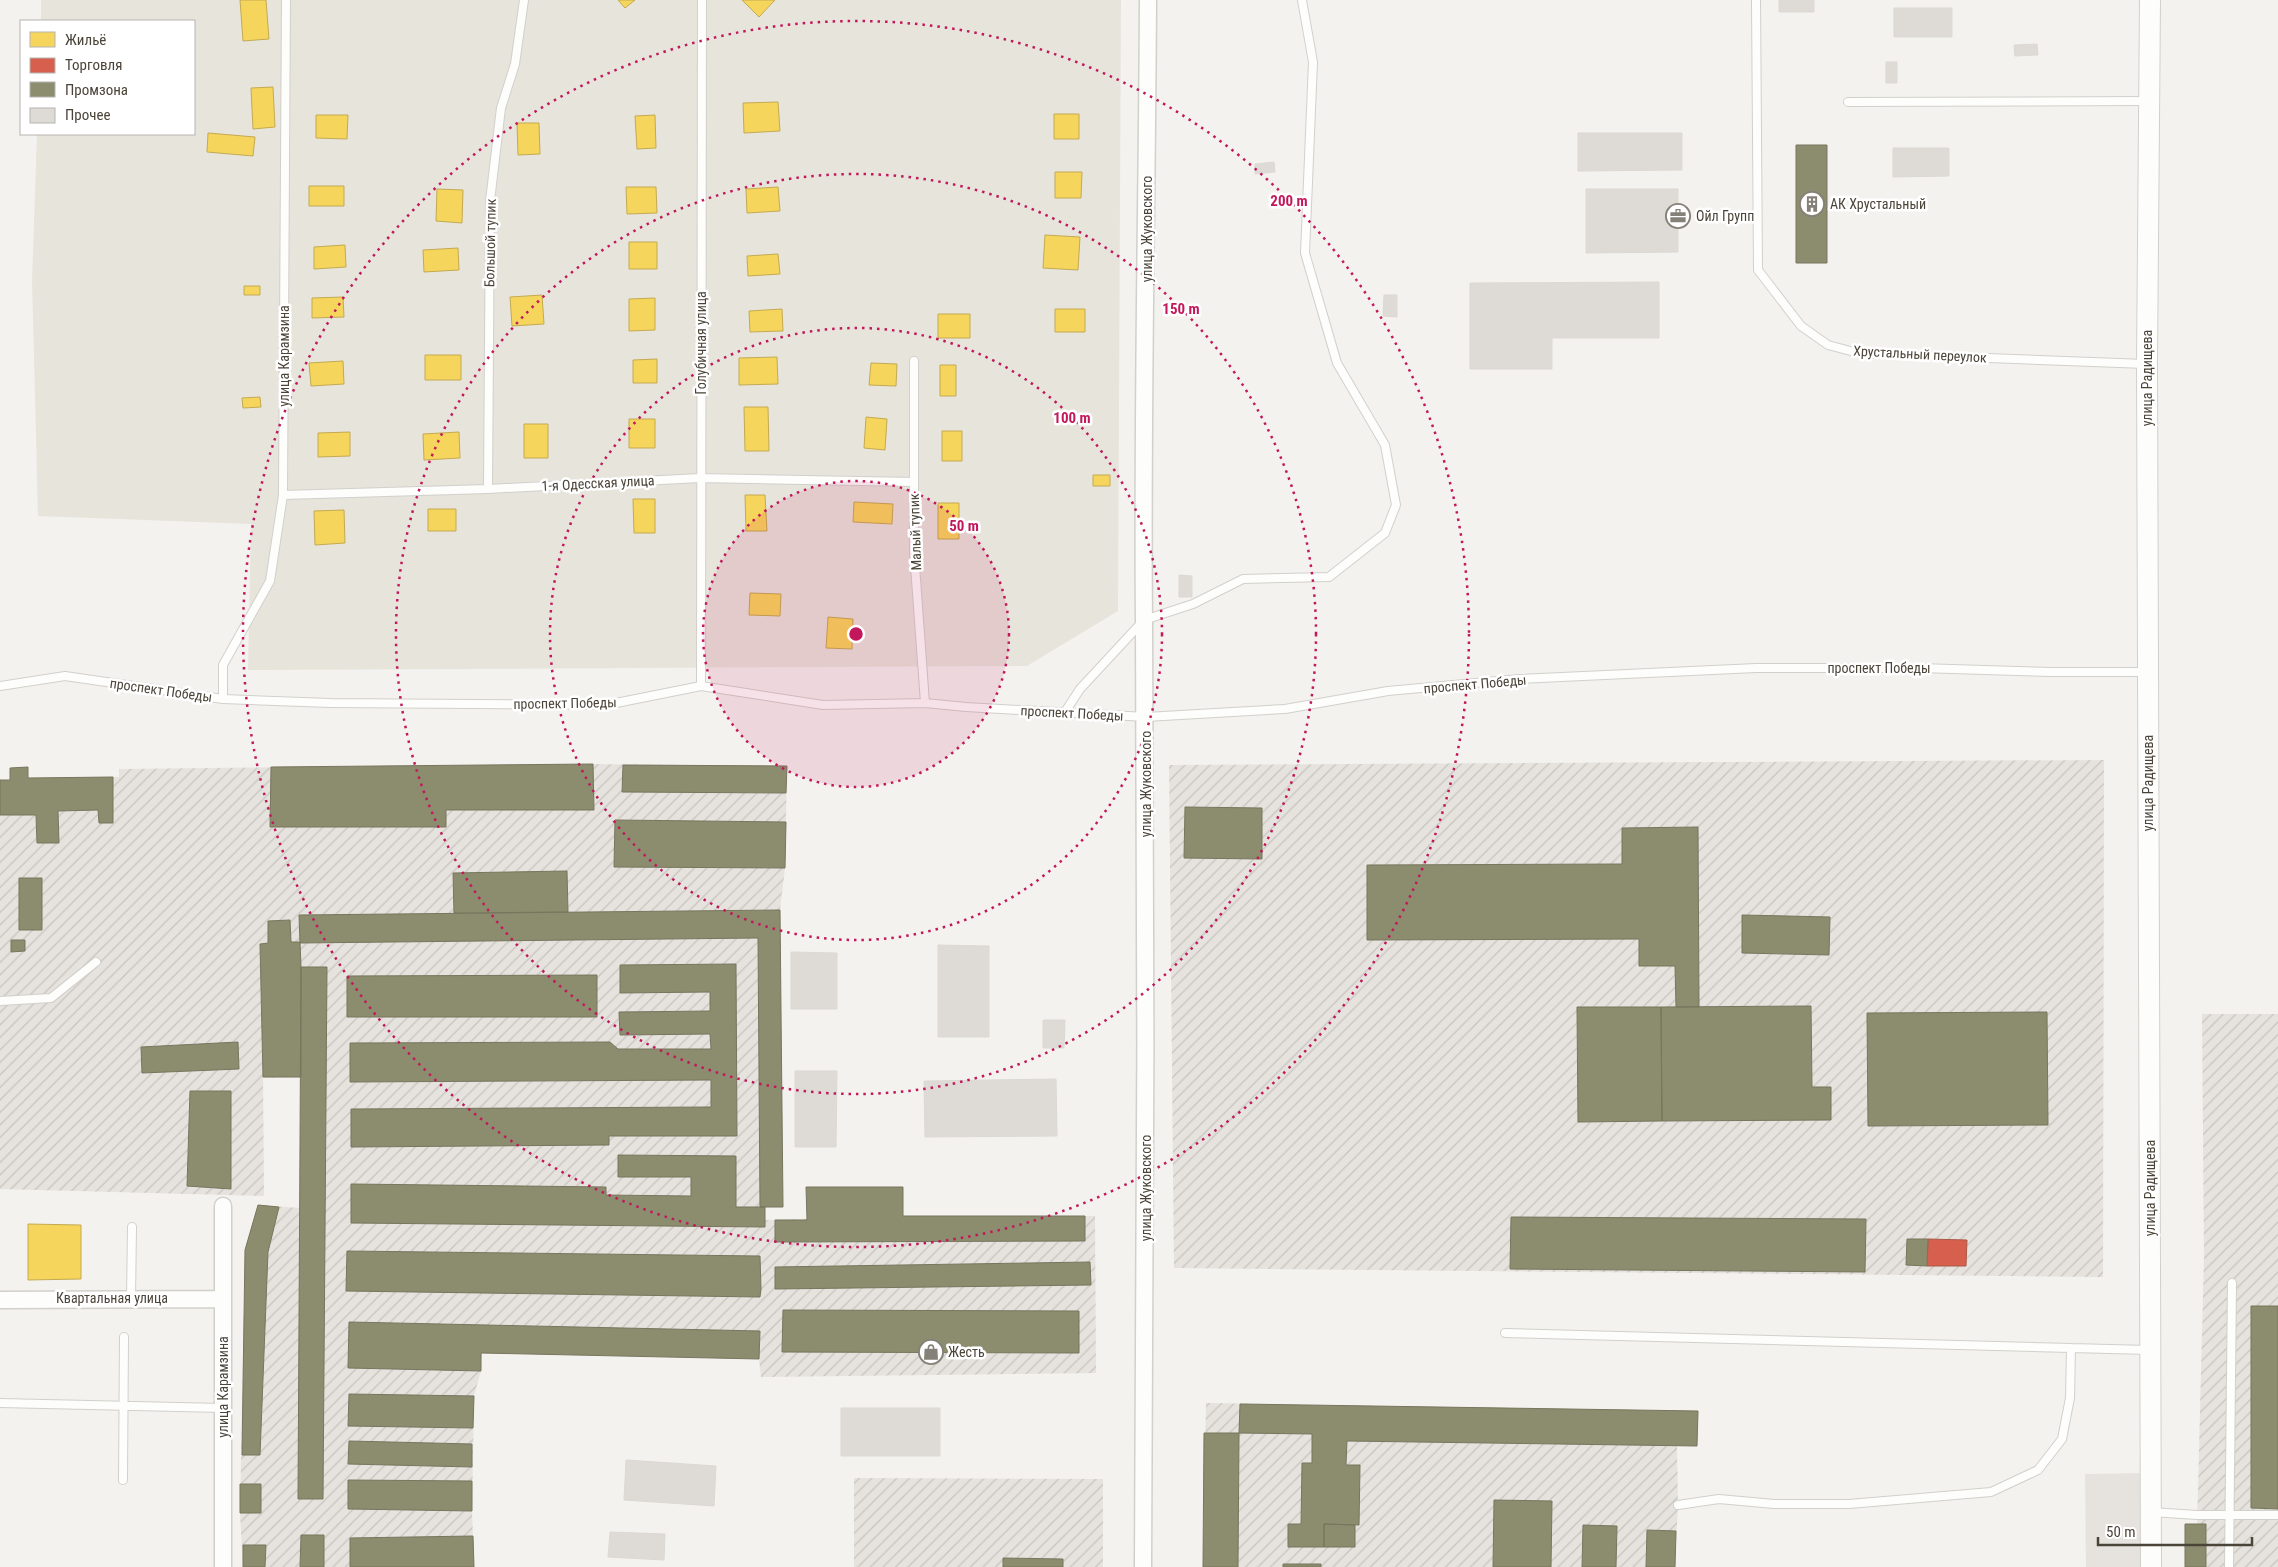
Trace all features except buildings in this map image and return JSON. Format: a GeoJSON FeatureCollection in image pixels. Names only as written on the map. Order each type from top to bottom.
{"type":"FeatureCollection","features":[{"type":"Feature","properties":{"kind":"street","name":"улица Жуковского"},"geometry":{"type":"LineString","coordinates":[[1143,1567],[1146,1256],[1144,1061],[1146,717],[1144,620],[1148,0]]}},
{"type":"Feature","properties":{"kind":"street","name":"улица Радищева"},"geometry":{"type":"LineString","coordinates":[[2150,0],[2147,364],[2151,1567]]}},
{"type":"Feature","properties":{"kind":"street","name":"улица Карамзина"},"geometry":{"type":"LineString","coordinates":[[222,1567],[223,1206]]}},
{"type":"Feature","properties":{"kind":"street","name":"Квартальная улица"},"geometry":{"type":"LineString","coordinates":[[0,1300],[223,1299]]}},
{"type":"Feature","properties":{"kind":"lane","name":"улица Карамзина"},"geometry":{"type":"LineString","coordinates":[[223,699],[223,664],[270,581],[283,494],[286,0]]}},
{"type":"Feature","properties":{"kind":"lane","name":"Большой тупик"},"geometry":{"type":"LineString","coordinates":[[488,489],[490,201],[501,108],[515,64],[524,0]]}},
{"type":"Feature","properties":{"kind":"lane","name":"Голубичная улица"},"geometry":{"type":"LineString","coordinates":[[701,686],[702,0]]}},
{"type":"Feature","properties":{"kind":"lane"},"geometry":{"type":"LineString","coordinates":[[1065,712],[1080,689],[1144,620],[1193,604],[1243,579],[1329,577],[1385,533],[1396,505],[1385,445],[1337,363],[1305,253],[1312,62],[1302,0]]}},
{"type":"Feature","properties":{"kind":"lane","name":"Хрустальный переулок"},"geometry":{"type":"LineString","coordinates":[[1756,0],[1758,270],[1801,326],[1828,345],[1858,353],[2147,364]]}},
{"type":"Feature","properties":{"kind":"lane"},"geometry":{"type":"LineString","coordinates":[[1848,102],[2150,101]]}},
{"type":"Feature","properties":{"kind":"lane","name":"Малый тупик"},"geometry":{"type":"LineString","coordinates":[[914,361],[914,552],[925,703]]}},
{"type":"Feature","properties":{"kind":"lane","name":"1-я Одесская улица"},"geometry":{"type":"LineString","coordinates":[[283,494],[488,489],[700,478],[914,482]]}},
{"type":"Feature","properties":{"kind":"lane","name":"проспект Победы"},"geometry":{"type":"LineString","coordinates":[[0,686],[65,676],[223,699],[330,703],[606,705],[701,686],[824,705],[925,703],[1146,717],[1285,709],[1388,691],[1519,679],[1746,669],[1919,668],[2051,672],[2148,672]]}},
{"type":"Feature","properties":{"kind":"lane"},"geometry":{"type":"LineString","coordinates":[[0,1001],[51,998],[96,962]]}},
{"type":"Feature","properties":{"kind":"lane"},"geometry":{"type":"LineString","coordinates":[[131,1298],[132,1227]]}},
{"type":"Feature","properties":{"kind":"lane"},"geometry":{"type":"LineString","coordinates":[[2229,1567],[2232,1283]]}},
{"type":"Feature","properties":{"kind":"lane"},"geometry":{"type":"LineString","coordinates":[[1505,1333],[2151,1350]]}},
{"type":"Feature","properties":{"kind":"lane"},"geometry":{"type":"LineString","coordinates":[[124,1337],[124,1480]]}},
{"type":"Feature","properties":{"kind":"lane"},"geometry":{"type":"LineString","coordinates":[[1678,1505],[1719,1499],[1774,1504],[1849,1504],[1991,1492],[2038,1470],[2062,1440],[2070,1398],[2071,1348]]}},
{"type":"Feature","properties":{"kind":"lane"},"geometry":{"type":"LineString","coordinates":[[0,1404],[223,1408]]}},
{"type":"Feature","properties":{"kind":"lane"},"geometry":{"type":"LineString","coordinates":[[2151,1512],[2278,1515]]}},
{"type":"Feature","properties":{"kind":"shaded area"},"geometry":{"type":"Polygon","coordinates":[[[41,0],[1121,0],[1118,611],[1027,666],[248,670],[251,524],[38,516],[32,280],[37,135],[195,135],[195,20],[41,20],[41,0]]]}},
{"type":"Feature","properties":{"kind":"shaded area"},"geometry":{"type":"Polygon","coordinates":[[[2104,760],[2103,1277],[1174,1268],[1169,765],[2104,760]]]}},
{"type":"Feature","properties":{"kind":"shaded area"},"geometry":{"type":"Polygon","coordinates":[[[593,764],[787,766],[785,868],[780,910],[783,1207],[765,1207],[765,1220],[903,1216],[1095,1216],[1096,1373],[761,1377],[759,1359],[482,1353],[481,1371],[474,1396],[472,1511],[474,1567],[243,1567],[240,1513],[245,1250],[258,1205],[300,1208],[301,1077],[263,1078],[264,1196],[0,1189],[0,780],[10,780],[10,768],[28,767],[28,778],[119,777],[119,769],[593,764]]]}},
{"type":"Feature","properties":{"kind":"shaded area"},"geometry":{"type":"Polygon","coordinates":[[[2202,1014],[2278,1014],[2278,1567],[2196,1567],[2204,1257],[2202,1014]]]}},
{"type":"Feature","properties":{"kind":"shaded area"},"geometry":{"type":"Polygon","coordinates":[[[1206,1403],[1698,1411],[1697,1446],[1677,1446],[1678,1505],[1675,1567],[1203,1567],[1206,1403]]]}},
{"type":"Feature","properties":{"kind":"shaded area"},"geometry":{"type":"Polygon","coordinates":[[[2142,1473],[2142,1567],[2086,1567],[2085,1474],[2142,1473]]]}},
{"type":"Feature","properties":{"kind":"shaded area"},"geometry":{"type":"Polygon","coordinates":[[[854,1478],[1103,1479],[1103,1567],[854,1567],[854,1478]]]}},
{"type":"Feature","properties":{"kind":"place","name":"АК Хрустальный"},"geometry":{"type":"Point","coordinates":[1812,204]}},
{"type":"Feature","properties":{"kind":"place","name":"Ойл Групп"},"geometry":{"type":"Point","coordinates":[1678,216]}},
{"type":"Feature","properties":{"kind":"place","name":"Жесть"},"geometry":{"type":"Point","coordinates":[931,1352]}}]}
